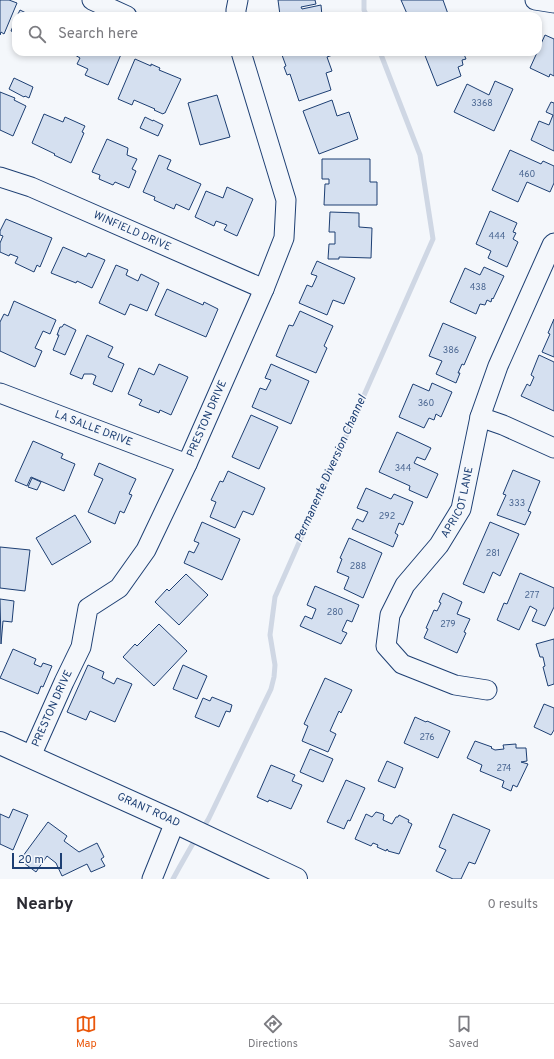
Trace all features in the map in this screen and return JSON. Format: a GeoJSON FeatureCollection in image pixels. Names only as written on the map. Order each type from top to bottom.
{"type":"FeatureCollection","features":[{"type":"Feature","properties":{"kind":"main road","name":"GRANT ROAD"},"geometry":{"type":"LineString","coordinates":[[0,743],[296,879]]}},
{"type":"Feature","properties":{"kind":"street"},"geometry":{"type":"LineString","coordinates":[[92,0],[118,12]]}},
{"type":"Feature","properties":{"kind":"street"},"geometry":{"type":"LineString","coordinates":[[236,12],[238,0]]}},
{"type":"Feature","properties":{"kind":"street"},"geometry":{"type":"LineString","coordinates":[[535,0],[554,3]]}},
{"type":"Feature","properties":{"kind":"street","name":"PRESTON DRIVE"},"geometry":{"type":"LineString","coordinates":[[31,756],[80,647],[88,608],[119,588],[146,550],[187,464],[264,289],[284,238],[286,200],[242,56]]}},
{"type":"Feature","properties":{"kind":"street","name":"WINFIELD DRIVE"},"geometry":{"type":"LineString","coordinates":[[0,177],[31,187],[264,289]]}},
{"type":"Feature","properties":{"kind":"street","name":"APRICOT LANE"},"geometry":{"type":"LineString","coordinates":[[487,690],[455,685],[402,664],[386,646],[390,615],[405,585],[438,545],[461,509],[480,417],[498,366],[533,285],[554,243]]}},
{"type":"Feature","properties":{"kind":"street","name":"LA SALLE DRIVE"},"geometry":{"type":"LineString","coordinates":[[0,393],[187,464]]}},
{"type":"Feature","properties":{"kind":"street"},"geometry":{"type":"LineString","coordinates":[[480,417],[503,425],[554,448]]}},
{"type":"Feature","properties":{"kind":"street"},"geometry":{"type":"LineString","coordinates":[[152,879],[182,826]]}},
{"type":"Feature","properties":{"kind":"building"},"geometry":{"type":"Polygon","coordinates":[[[0,0],[9,0],[17,3],[4,34],[1,32],[0,35],[0,0]]]}},
{"type":"Feature","properties":{"kind":"building"},"geometry":{"type":"Polygon","coordinates":[[[278,0],[315,0],[316,4],[301,7],[302,9],[321,5],[322,12],[280,12],[278,0]]]}},
{"type":"Feature","properties":{"kind":"building"},"geometry":{"type":"Polygon","coordinates":[[[401,0],[443,0],[447,12],[406,12],[401,0]]]}},
{"type":"Feature","properties":{"kind":"building"},"geometry":{"type":"Polygon","coordinates":[[[545,35],[554,39],[554,76],[550,74],[549,77],[530,68],[535,56],[542,56],[542,42],[545,35]]]}},
{"type":"Feature","properties":{"kind":"building"},"geometry":{"type":"Polygon","coordinates":[[[77,56],[120,56],[108,85],[85,75],[88,69],[77,64],[80,58],[77,56]]]}},
{"type":"Feature","properties":{"kind":"building"},"geometry":{"type":"Polygon","coordinates":[[[282,56],[330,56],[327,57],[332,71],[326,73],[331,90],[299,101],[290,74],[287,75],[284,67],[286,66],[282,56]]]}},
{"type":"Feature","properties":{"kind":"building"},"geometry":{"type":"Polygon","coordinates":[[[425,56],[465,56],[466,59],[462,60],[463,65],[458,67],[461,76],[437,86],[425,56]]]}},
{"type":"Feature","properties":{"kind":"building"},"geometry":{"type":"Polygon","coordinates":[[[135,59],[151,66],[151,64],[160,68],[159,70],[181,79],[165,113],[163,114],[134,100],[132,105],[118,99],[135,59]]]}},
{"type":"Feature","properties":{"kind":"building"},"geometry":{"type":"Polygon","coordinates":[[[14,78],[33,87],[29,98],[9,89],[14,78]]]}},
{"type":"Feature","properties":{"kind":"building"},"geometry":{"type":"Polygon","coordinates":[[[495,81],[513,89],[494,131],[454,112],[467,84],[489,95],[495,81]]]}},
{"type":"Feature","properties":{"kind":"building"},"geometry":{"type":"Polygon","coordinates":[[[0,92],[15,98],[14,100],[26,106],[13,136],[0,130],[0,92]]]}},
{"type":"Feature","properties":{"kind":"building"},"geometry":{"type":"Polygon","coordinates":[[[217,95],[230,137],[200,145],[188,103],[217,95]]]}},
{"type":"Feature","properties":{"kind":"building"},"geometry":{"type":"Polygon","coordinates":[[[332,100],[337,116],[349,112],[358,139],[319,154],[303,111],[332,100]]]}},
{"type":"Feature","properties":{"kind":"building"},"geometry":{"type":"Polygon","coordinates":[[[551,102],[554,103],[554,151],[531,140],[539,121],[549,125],[553,115],[546,112],[551,102]]]}},
{"type":"Feature","properties":{"kind":"building"},"geometry":{"type":"Polygon","coordinates":[[[44,114],[63,122],[65,117],[85,126],[82,132],[84,133],[71,163],[32,143],[44,114]]]}},
{"type":"Feature","properties":{"kind":"building"},"geometry":{"type":"Polygon","coordinates":[[[145,117],[163,125],[158,136],[140,128],[145,117]]]}},
{"type":"Feature","properties":{"kind":"building"},"geometry":{"type":"Polygon","coordinates":[[[107,139],[128,148],[127,155],[137,159],[132,169],[136,171],[129,188],[115,182],[113,185],[99,179],[100,175],[92,172],[107,139]]]}},
{"type":"Feature","properties":{"kind":"building"},"geometry":{"type":"Polygon","coordinates":[[[510,150],[541,164],[543,161],[554,166],[554,183],[550,192],[527,182],[518,202],[492,190],[510,150]]]}},
{"type":"Feature","properties":{"kind":"building"},"geometry":{"type":"Polygon","coordinates":[[[159,155],[171,160],[167,169],[201,184],[189,210],[176,204],[174,209],[154,200],[155,197],[143,192],[159,155]]]}},
{"type":"Feature","properties":{"kind":"building"},"geometry":{"type":"Polygon","coordinates":[[[322,159],[370,159],[370,182],[377,182],[377,205],[324,205],[325,184],[329,184],[329,179],[322,179],[322,159]]]}},
{"type":"Feature","properties":{"kind":"building"},"geometry":{"type":"Polygon","coordinates":[[[227,187],[253,199],[237,236],[224,230],[227,225],[216,221],[214,226],[195,217],[206,191],[223,198],[227,187]]]}},
{"type":"Feature","properties":{"kind":"building"},"geometry":{"type":"Polygon","coordinates":[[[490,211],[517,223],[513,232],[516,233],[513,239],[518,242],[507,267],[488,258],[491,251],[476,244],[490,211]]]}},
{"type":"Feature","properties":{"kind":"building"},"geometry":{"type":"Polygon","coordinates":[[[330,212],[359,213],[359,227],[372,228],[371,258],[339,257],[339,259],[328,259],[329,244],[335,244],[335,232],[329,232],[330,212]]]}},
{"type":"Feature","properties":{"kind":"building"},"geometry":{"type":"Polygon","coordinates":[[[6,219],[52,238],[40,267],[37,265],[34,272],[15,263],[18,257],[10,254],[9,256],[0,252],[0,243],[3,236],[0,235],[0,231],[6,219]]]}},
{"type":"Feature","properties":{"kind":"building"},"geometry":{"type":"Polygon","coordinates":[[[63,247],[86,257],[88,253],[105,260],[92,288],[77,281],[76,283],[51,273],[63,247]]]}},
{"type":"Feature","properties":{"kind":"building"},"geometry":{"type":"Polygon","coordinates":[[[317,261],[355,278],[344,304],[333,300],[327,315],[299,303],[307,285],[312,287],[317,276],[311,274],[317,261]]]}},
{"type":"Feature","properties":{"kind":"building"},"geometry":{"type":"Polygon","coordinates":[[[116,265],[128,270],[126,275],[138,281],[141,274],[159,283],[147,311],[130,304],[125,315],[99,303],[116,265]]]}},
{"type":"Feature","properties":{"kind":"building"},"geometry":{"type":"Polygon","coordinates":[[[484,267],[504,276],[491,302],[487,300],[485,305],[480,304],[476,314],[450,302],[465,268],[480,275],[484,267]]]}},
{"type":"Feature","properties":{"kind":"building"},"geometry":{"type":"Polygon","coordinates":[[[167,289],[203,305],[204,302],[218,309],[206,337],[155,315],[167,289]]]}},
{"type":"Feature","properties":{"kind":"building"},"geometry":{"type":"Polygon","coordinates":[[[14,301],[56,320],[50,334],[43,331],[35,348],[42,351],[35,367],[0,351],[0,322],[4,314],[8,316],[14,301]]]}},
{"type":"Feature","properties":{"kind":"building"},"geometry":{"type":"Polygon","coordinates":[[[300,311],[333,326],[324,346],[327,348],[316,373],[276,356],[289,325],[293,326],[300,311]]]}},
{"type":"Feature","properties":{"kind":"building"},"geometry":{"type":"Polygon","coordinates":[[[554,319],[554,357],[542,352],[550,334],[548,333],[554,319]]]}},
{"type":"Feature","properties":{"kind":"building"},"geometry":{"type":"Polygon","coordinates":[[[443,323],[476,337],[464,365],[462,364],[458,373],[460,373],[456,383],[436,374],[442,361],[429,356],[443,323]]]}},
{"type":"Feature","properties":{"kind":"building"},"geometry":{"type":"Polygon","coordinates":[[[64,324],[76,330],[65,355],[53,350],[59,335],[57,335],[60,327],[64,324]]]}},
{"type":"Feature","properties":{"kind":"building"},"geometry":{"type":"Polygon","coordinates":[[[87,335],[113,347],[108,357],[124,364],[112,392],[93,384],[96,376],[92,374],[84,374],[82,379],[70,374],[87,335]]]}},
{"type":"Feature","properties":{"kind":"building"},"geometry":{"type":"Polygon","coordinates":[[[539,355],[554,362],[554,411],[521,396],[527,384],[530,386],[534,377],[531,375],[539,355]]]}},
{"type":"Feature","properties":{"kind":"building"},"geometry":{"type":"Polygon","coordinates":[[[159,364],[188,377],[171,415],[160,410],[159,413],[139,405],[142,400],[128,394],[139,368],[154,375],[159,364]]]}},
{"type":"Feature","properties":{"kind":"building"},"geometry":{"type":"Polygon","coordinates":[[[271,364],[309,381],[291,424],[252,407],[260,388],[266,390],[271,380],[265,378],[271,364]]]}},
{"type":"Feature","properties":{"kind":"building"},"geometry":{"type":"Polygon","coordinates":[[[432,383],[452,392],[441,417],[436,414],[434,420],[429,418],[424,428],[399,417],[413,384],[429,391],[432,383]]]}},
{"type":"Feature","properties":{"kind":"building"},"geometry":{"type":"Polygon","coordinates":[[[251,415],[278,427],[259,469],[232,457],[251,415]]]}},
{"type":"Feature","properties":{"kind":"building"},"geometry":{"type":"Polygon","coordinates":[[[397,432],[431,448],[425,460],[417,457],[414,463],[438,474],[427,498],[409,490],[410,486],[379,472],[397,432]]]}},
{"type":"Feature","properties":{"kind":"building"},"geometry":{"type":"Polygon","coordinates":[[[33,441],[63,454],[61,458],[75,464],[64,491],[31,477],[27,486],[15,481],[33,441]]]}},
{"type":"Feature","properties":{"kind":"building"},"geometry":{"type":"Polygon","coordinates":[[[99,463],[136,479],[129,494],[132,495],[124,513],[120,511],[115,524],[88,512],[103,479],[94,475],[99,463]]]}},
{"type":"Feature","properties":{"kind":"building"},"geometry":{"type":"Polygon","coordinates":[[[513,470],[540,481],[528,511],[531,512],[525,525],[497,515],[506,495],[503,494],[513,470]]]}},
{"type":"Feature","properties":{"kind":"building"},"geometry":{"type":"Polygon","coordinates":[[[228,471],[265,488],[253,515],[243,511],[235,528],[210,517],[216,502],[211,500],[220,481],[223,482],[228,471]]]}},
{"type":"Feature","properties":{"kind":"building"},"geometry":{"type":"Polygon","coordinates":[[[32,478],[41,482],[37,490],[28,487],[32,478]]]}},
{"type":"Feature","properties":{"kind":"building"},"geometry":{"type":"Polygon","coordinates":[[[366,488],[391,499],[394,494],[413,502],[403,525],[399,523],[395,533],[398,535],[393,547],[352,529],[357,519],[363,522],[368,512],[357,508],[366,488]]]}},
{"type":"Feature","properties":{"kind":"building"},"geometry":{"type":"Polygon","coordinates":[[[75,515],[91,542],[52,565],[36,538],[75,515]]]}},
{"type":"Feature","properties":{"kind":"building"},"geometry":{"type":"Polygon","coordinates":[[[202,522],[240,539],[222,580],[184,563],[189,551],[194,553],[199,543],[194,541],[202,522]]]}},
{"type":"Feature","properties":{"kind":"building"},"geometry":{"type":"Polygon","coordinates":[[[490,522],[519,534],[500,576],[493,572],[484,593],[463,584],[490,522]]]}},
{"type":"Feature","properties":{"kind":"building"},"geometry":{"type":"Polygon","coordinates":[[[349,538],[382,553],[363,598],[344,589],[349,577],[337,572],[342,559],[340,558],[349,538]]]}},
{"type":"Feature","properties":{"kind":"building"},"geometry":{"type":"Polygon","coordinates":[[[0,547],[30,550],[25,591],[0,588],[0,547]]]}},
{"type":"Feature","properties":{"kind":"building"},"geometry":{"type":"Polygon","coordinates":[[[520,573],[554,588],[554,607],[545,626],[532,621],[537,610],[530,606],[519,630],[497,620],[504,603],[507,604],[520,573]]]}},
{"type":"Feature","properties":{"kind":"building"},"geometry":{"type":"Polygon","coordinates":[[[186,574],[208,595],[179,625],[155,602],[167,589],[169,591],[186,574]]]}},
{"type":"Feature","properties":{"kind":"building"},"geometry":{"type":"Polygon","coordinates":[[[315,586],[359,605],[352,622],[347,620],[342,631],[347,633],[341,644],[300,626],[305,616],[312,619],[316,609],[307,605],[315,586]]]}},
{"type":"Feature","properties":{"kind":"building"},"geometry":{"type":"Polygon","coordinates":[[[443,593],[462,602],[457,614],[470,619],[464,632],[466,633],[457,653],[424,638],[428,629],[426,628],[434,610],[437,611],[441,603],[439,602],[443,593]]]}},
{"type":"Feature","properties":{"kind":"building"},"geometry":{"type":"Polygon","coordinates":[[[0,599],[14,601],[12,622],[3,621],[1,644],[0,599]]]}},
{"type":"Feature","properties":{"kind":"building"},"geometry":{"type":"Polygon","coordinates":[[[159,624],[187,651],[154,686],[123,657],[135,644],[137,646],[159,624]]]}},
{"type":"Feature","properties":{"kind":"building"},"geometry":{"type":"Polygon","coordinates":[[[554,639],[554,684],[548,686],[543,667],[545,666],[543,657],[540,657],[536,644],[554,639]]]}},
{"type":"Feature","properties":{"kind":"building"},"geometry":{"type":"Polygon","coordinates":[[[13,649],[36,659],[34,664],[41,667],[43,663],[52,666],[43,687],[41,686],[38,694],[0,678],[13,649]]]}},
{"type":"Feature","properties":{"kind":"building"},"geometry":{"type":"Polygon","coordinates":[[[88,665],[104,672],[102,678],[114,684],[117,678],[132,684],[115,722],[90,711],[86,720],[67,712],[88,665]]]}},
{"type":"Feature","properties":{"kind":"building"},"geometry":{"type":"Polygon","coordinates":[[[183,665],[207,676],[197,699],[173,689],[183,665]]]}},
{"type":"Feature","properties":{"kind":"building"},"geometry":{"type":"Polygon","coordinates":[[[325,678],[352,690],[341,713],[339,711],[330,731],[336,734],[328,752],[302,741],[308,726],[304,724],[325,678]]]}},
{"type":"Feature","properties":{"kind":"building"},"geometry":{"type":"Polygon","coordinates":[[[212,697],[232,705],[230,712],[226,711],[219,727],[195,717],[203,698],[210,701],[212,697]]]}},
{"type":"Feature","properties":{"kind":"building"},"geometry":{"type":"Polygon","coordinates":[[[544,704],[554,708],[554,730],[551,735],[534,727],[544,704]]]}},
{"type":"Feature","properties":{"kind":"building"},"geometry":{"type":"Polygon","coordinates":[[[415,717],[450,731],[438,758],[404,743],[415,717]]]}},
{"type":"Feature","properties":{"kind":"building"},"geometry":{"type":"Polygon","coordinates":[[[475,741],[492,747],[491,748],[495,750],[504,749],[503,745],[516,744],[516,748],[526,748],[527,761],[521,762],[528,764],[517,787],[513,785],[511,791],[502,787],[504,781],[480,771],[482,765],[467,758],[475,741]]]}},
{"type":"Feature","properties":{"kind":"building"},"geometry":{"type":"Polygon","coordinates":[[[310,749],[333,759],[323,782],[300,772],[310,749]]]}},
{"type":"Feature","properties":{"kind":"building"},"geometry":{"type":"Polygon","coordinates":[[[387,761],[403,768],[395,788],[378,781],[387,761]]]}},
{"type":"Feature","properties":{"kind":"building"},"geometry":{"type":"Polygon","coordinates":[[[271,765],[295,775],[292,781],[302,785],[291,809],[257,797],[271,765]]]}},
{"type":"Feature","properties":{"kind":"building"},"geometry":{"type":"Polygon","coordinates":[[[346,780],[365,788],[350,821],[348,820],[344,829],[327,822],[346,780]]]}},
{"type":"Feature","properties":{"kind":"building"},"geometry":{"type":"Polygon","coordinates":[[[13,809],[28,815],[13,850],[0,844],[0,814],[9,818],[13,809]]]}},
{"type":"Feature","properties":{"kind":"building"},"geometry":{"type":"Polygon","coordinates":[[[376,812],[383,814],[383,820],[392,824],[399,815],[409,820],[408,822],[412,824],[399,854],[388,851],[387,849],[386,851],[377,847],[378,845],[373,843],[371,846],[355,839],[366,814],[372,817],[376,812]]]}},
{"type":"Feature","properties":{"kind":"building"},"geometry":{"type":"Polygon","coordinates":[[[453,814],[490,830],[475,864],[469,862],[461,879],[453,879],[436,871],[446,850],[439,847],[453,814]]]}},
{"type":"Feature","properties":{"kind":"building"},"geometry":{"type":"Polygon","coordinates":[[[48,822],[67,836],[64,841],[79,852],[97,843],[104,857],[101,859],[105,866],[91,872],[87,864],[62,876],[56,863],[47,856],[36,872],[20,860],[48,822]]]}},
{"type":"Feature","properties":{"kind":"waterway","name":"Permanente Diversion Channel"},"geometry":{"type":"LineString","coordinates":[[364,0],[365,12]]}},
{"type":"Feature","properties":{"kind":"waterway","name":"Permanente Diversion Channel"},"geometry":{"type":"LineString","coordinates":[[202,830],[271,689],[275,665],[270,635],[275,597],[433,239],[420,155],[382,56]]}},
{"type":"Feature","properties":{"kind":"waterway","name":"Permanente Diversion Channel"},"geometry":{"type":"LineString","coordinates":[[173,879],[196,838]]}}]}
